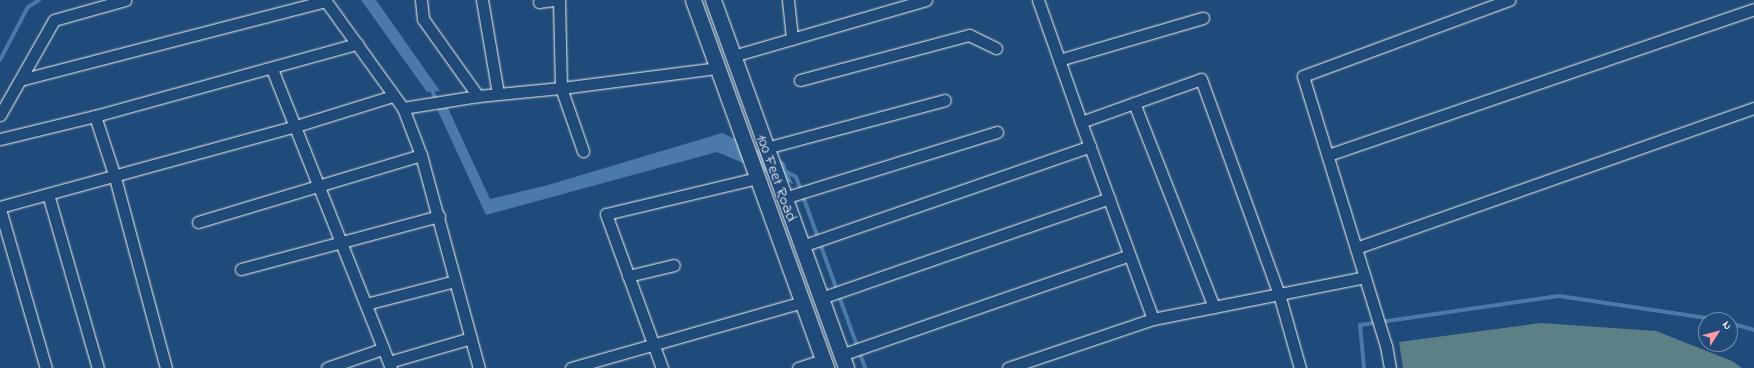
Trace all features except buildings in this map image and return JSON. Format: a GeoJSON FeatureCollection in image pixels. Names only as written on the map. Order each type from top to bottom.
{"type":"FeatureCollection","features":[{"type":"Feature","properties":{"kind":"main road","name":"100 Feet Road"},"geometry":{"type":"LineString","coordinates":[[692,0],[825,364]]}},
{"type":"Feature","properties":{"kind":"main road","name":"100 Feet Road"},"geometry":{"type":"LineString","coordinates":[[713,0],[844,361]]}},
{"type":"Feature","properties":{"kind":"street"},"geometry":{"type":"LineString","coordinates":[[0,115],[54,20],[125,0]]}},
{"type":"Feature","properties":{"kind":"street"},"geometry":{"type":"LineString","coordinates":[[20,80],[325,0],[403,108],[421,155],[439,216],[479,368]]}},
{"type":"Feature","properties":{"kind":"street"},"geometry":{"type":"LineString","coordinates":[[421,0],[424,19],[478,96]]}},
{"type":"Feature","properties":{"kind":"street"},"geometry":{"type":"LineString","coordinates":[[482,0],[498,94]]}},
{"type":"Feature","properties":{"kind":"street"},"geometry":{"type":"LineString","coordinates":[[540,2],[553,0]]}},
{"type":"Feature","properties":{"kind":"street"},"geometry":{"type":"LineString","coordinates":[[559,0],[561,88],[583,151]]}},
{"type":"Feature","properties":{"kind":"street"},"geometry":{"type":"LineString","coordinates":[[788,0],[792,39]]}},
{"type":"Feature","properties":{"kind":"street"},"geometry":{"type":"LineString","coordinates":[[733,56],[926,0]]}},
{"type":"Feature","properties":{"kind":"street"},"geometry":{"type":"LineString","coordinates":[[1038,0],[1153,319]]}},
{"type":"Feature","properties":{"kind":"street"},"geometry":{"type":"LineString","coordinates":[[1390,368],[1386,346],[1303,76],[1508,0]]}},
{"type":"Feature","properties":{"kind":"street"},"geometry":{"type":"LineString","coordinates":[[1328,155],[1754,9]]}},
{"type":"Feature","properties":{"kind":"street"},"geometry":{"type":"LineString","coordinates":[[1059,60],[1204,18]]}},
{"type":"Feature","properties":{"kind":"street"},"geometry":{"type":"LineString","coordinates":[[800,80],[970,36],[996,48]]}},
{"type":"Feature","properties":{"kind":"street"},"geometry":{"type":"LineString","coordinates":[[0,139],[95,116],[272,69],[357,44]]}},
{"type":"Feature","properties":{"kind":"street"},"geometry":{"type":"LineString","coordinates":[[403,108],[478,96],[561,88],[717,68]]}},
{"type":"Feature","properties":{"kind":"street"},"geometry":{"type":"LineString","coordinates":[[272,69],[366,304],[382,349],[390,365],[471,338]]}},
{"type":"Feature","properties":{"kind":"street"},"geometry":{"type":"LineString","coordinates":[[1081,122],[1201,79],[1279,294],[1300,368]]}},
{"type":"Feature","properties":{"kind":"street"},"geometry":{"type":"LineString","coordinates":[[46,368],[0,208],[114,174],[296,126],[394,96]]}},
{"type":"Feature","properties":{"kind":"street"},"geometry":{"type":"LineString","coordinates":[[766,148],[945,100]]}},
{"type":"Feature","properties":{"kind":"street"},"geometry":{"type":"LineString","coordinates":[[1134,103],[1214,307]]}},
{"type":"Feature","properties":{"kind":"street"},"geometry":{"type":"LineString","coordinates":[[1356,248],[1754,109]]}},
{"type":"Feature","properties":{"kind":"street"},"geometry":{"type":"LineString","coordinates":[[95,116],[114,174],[166,368]]}},
{"type":"Feature","properties":{"kind":"street"},"geometry":{"type":"LineString","coordinates":[[784,198],[998,132]]}},
{"type":"Feature","properties":{"kind":"street"},"geometry":{"type":"LineString","coordinates":[[802,246],[1090,146]]}},
{"type":"Feature","properties":{"kind":"street"},"geometry":{"type":"LineString","coordinates":[[198,222],[318,184],[421,155]]}},
{"type":"Feature","properties":{"kind":"street"},"geometry":{"type":"LineString","coordinates":[[662,368],[606,214],[757,178]]}},
{"type":"Feature","properties":{"kind":"street"},"geometry":{"type":"LineString","coordinates":[[48,194],[98,368]]}},
{"type":"Feature","properties":{"kind":"street"},"geometry":{"type":"LineString","coordinates":[[821,298],[1109,198]]}},
{"type":"Feature","properties":{"kind":"street"},"geometry":{"type":"LineString","coordinates":[[241,269],[439,216]]}},
{"type":"Feature","properties":{"kind":"street"},"geometry":{"type":"LineString","coordinates":[[844,361],[1129,254]]}},
{"type":"Feature","properties":{"kind":"street"},"geometry":{"type":"LineString","coordinates":[[628,276],[674,265]]}},
{"type":"Feature","properties":{"kind":"street"},"geometry":{"type":"LineString","coordinates":[[1008,368],[1153,319],[1365,277]]}},
{"type":"Feature","properties":{"kind":"street"},"geometry":{"type":"LineString","coordinates":[[366,304],[456,281]]}},
{"type":"Feature","properties":{"kind":"street"},"geometry":{"type":"LineString","coordinates":[[571,368],[652,343],[802,302]]}},
{"type":"Feature","properties":{"kind":"street"},"geometry":{"type":"LineString","coordinates":[[327,368],[382,349]]}},
{"type":"Feature","properties":{"kind":"street"},"geometry":{"type":"LineString","coordinates":[[798,368],[825,364]]}},
{"type":"Feature","properties":{"kind":"green space"},"geometry":{"type":"Polygon","coordinates":[[[1541,323],[1656,331],[1698,348],[1698,352],[1709,352],[1732,361],[1742,368],[1403,368],[1399,342],[1541,323]]]}},
{"type":"Feature","properties":{"kind":"water"},"geometry":{"type":"Polygon","coordinates":[[[361,0],[376,0],[440,91],[427,92],[361,0]]]}},
{"type":"Feature","properties":{"kind":"water"},"geometry":{"type":"Polygon","coordinates":[[[448,108],[490,199],[548,185],[722,133],[784,162],[793,184],[717,152],[486,215],[437,109],[448,108]]]}},
{"type":"Feature","properties":{"kind":"waterway"},"geometry":{"type":"LineString","coordinates":[[0,60],[28,7],[39,0]]}},
{"type":"Feature","properties":{"kind":"waterway"},"geometry":{"type":"LineString","coordinates":[[431,88],[437,102]]}},
{"type":"Feature","properties":{"kind":"waterway"},"geometry":{"type":"LineString","coordinates":[[783,170],[796,177],[865,368]]}},
{"type":"Feature","properties":{"kind":"waterway"},"geometry":{"type":"LineString","coordinates":[[1364,368],[1360,325],[1559,296],[1698,317]]}},
{"type":"Feature","properties":{"kind":"waterway"},"geometry":{"type":"LineString","coordinates":[[1738,325],[1754,330]]}}]}
